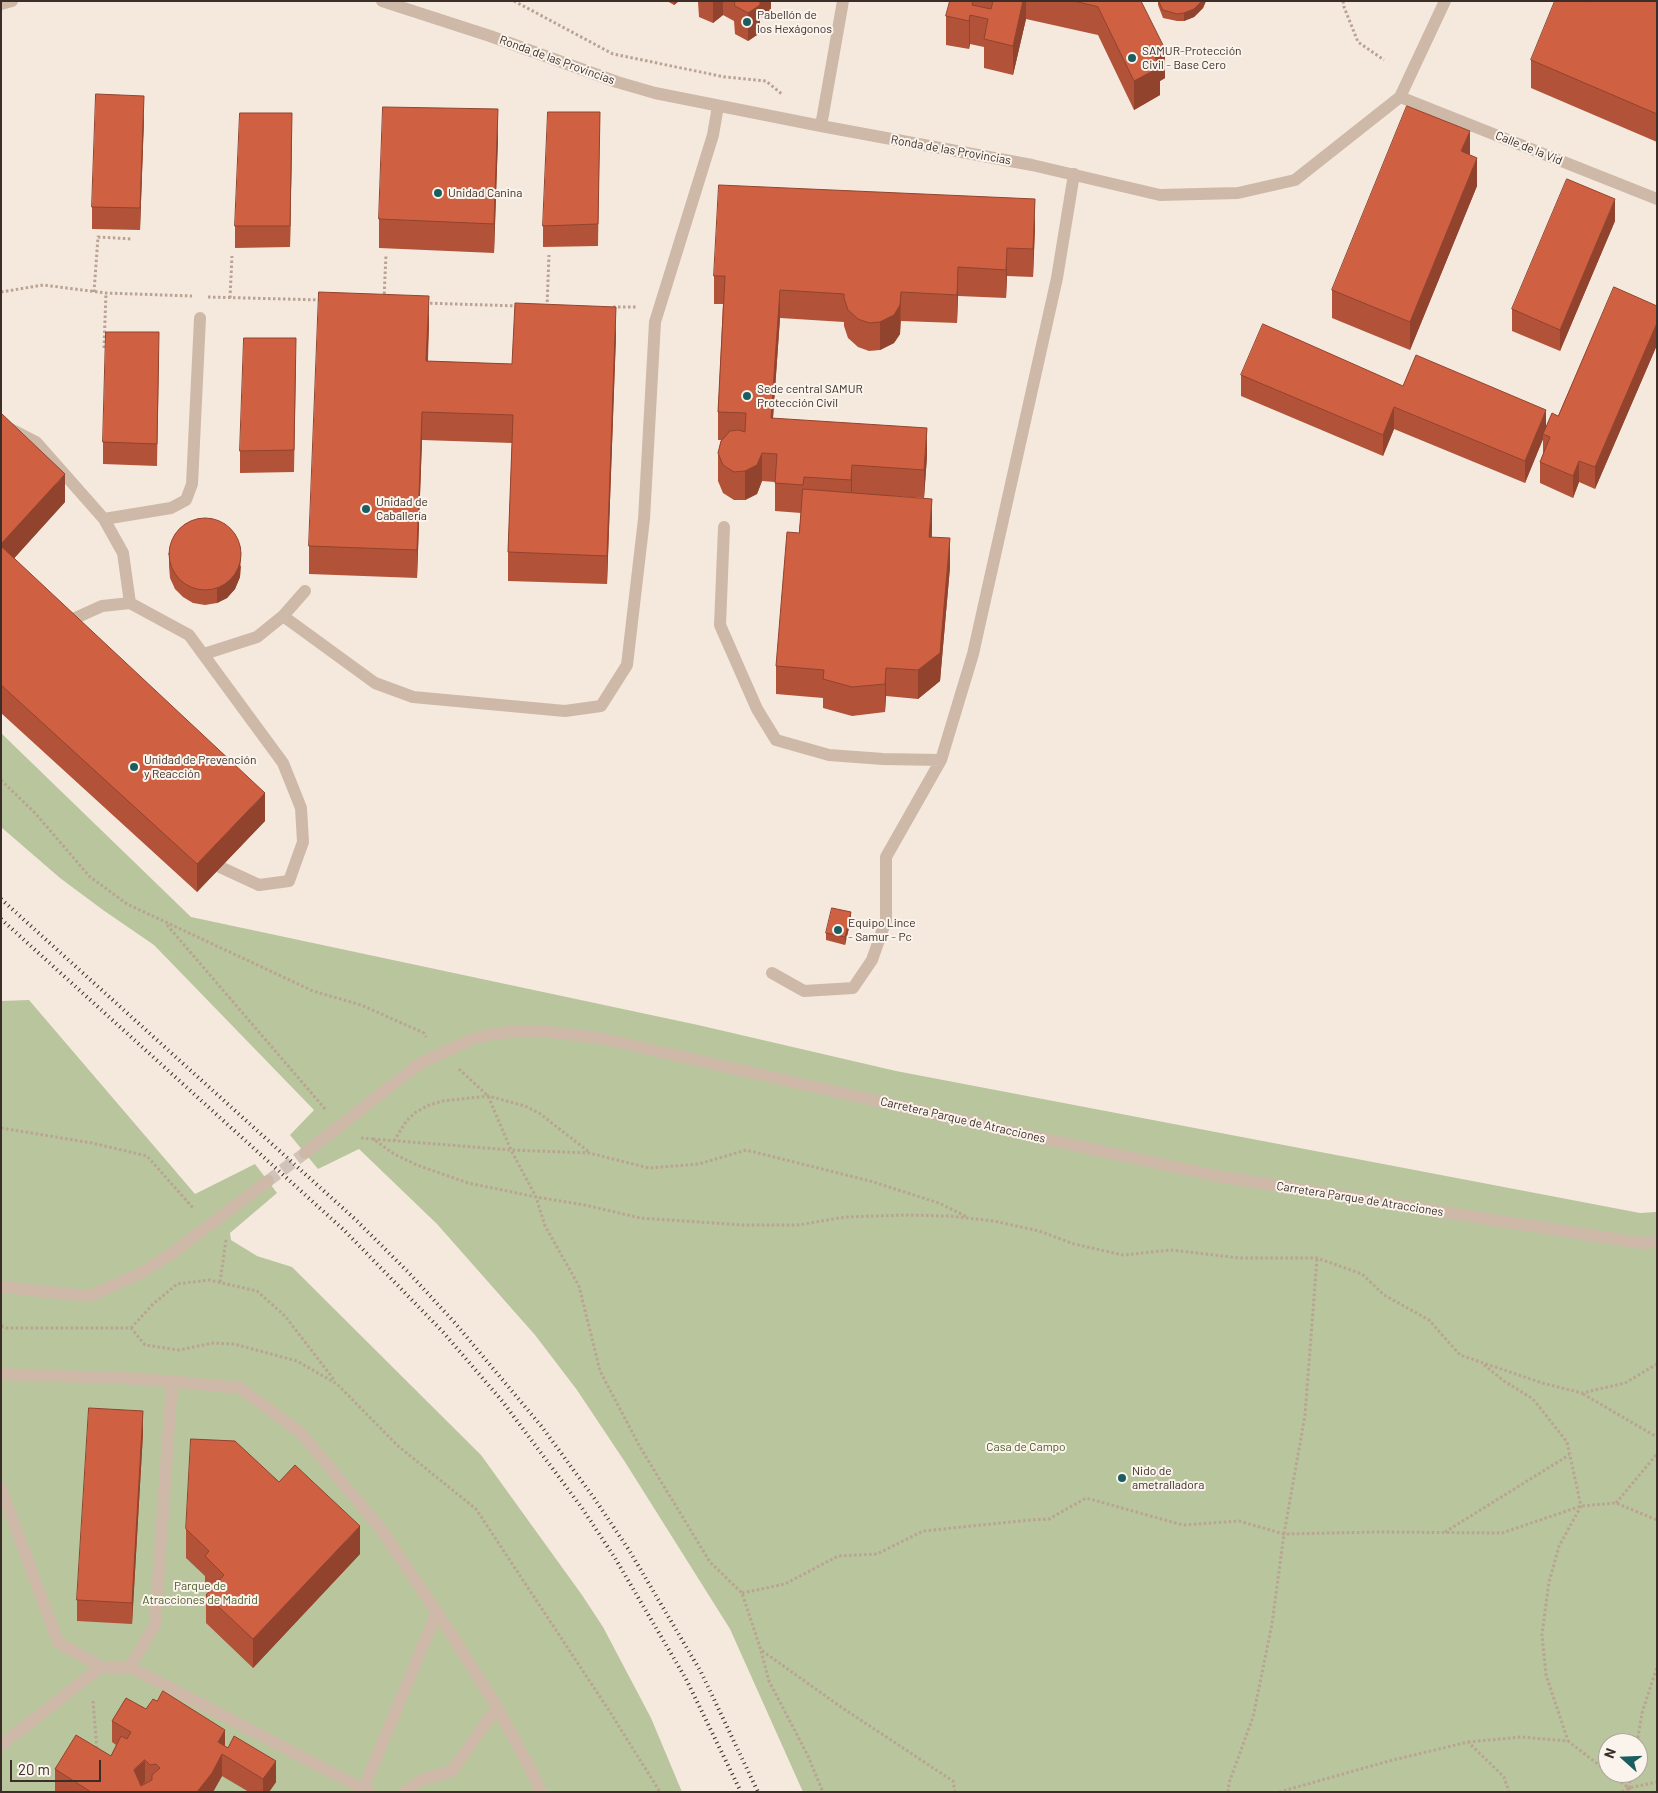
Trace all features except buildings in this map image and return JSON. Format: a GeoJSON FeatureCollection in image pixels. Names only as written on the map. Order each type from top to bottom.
{"type":"FeatureCollection","features":[{"type":"Feature","properties":{"kind":"street"},"geometry":{"type":"LineString","coordinates":[[1,4],[12,1]]}},
{"type":"Feature","properties":{"kind":"street","name":"Ronda de las Provincias"},"geometry":{"type":"LineString","coordinates":[[382,1],[490,36],[636,88],[718,106],[1074,174],[1160,194],[1238,193],[1295,180],[1400,97],[1444,1]]}},
{"type":"Feature","properties":{"kind":"street"},"geometry":{"type":"LineString","coordinates":[[821,126],[842,1]]}},
{"type":"Feature","properties":{"kind":"street","name":"Calle de la Vid"},"geometry":{"type":"LineString","coordinates":[[1400,97],[1657,199]]}},
{"type":"Feature","properties":{"kind":"street"},"geometry":{"type":"LineString","coordinates":[[283,616],[376,683],[412,697],[565,712],[601,706],[627,665],[644,519],[655,322],[713,135],[718,106]]}},
{"type":"Feature","properties":{"kind":"street"},"geometry":{"type":"LineString","coordinates":[[772,973],[804,991],[853,988],[872,960],[886,920],[886,858],[941,760],[975,644],[1056,278],[1074,174]]}},
{"type":"Feature","properties":{"kind":"street"},"geometry":{"type":"LineString","coordinates":[[104,519],[171,508],[186,500],[192,484],[200,318]]}},
{"type":"Feature","properties":{"kind":"street"},"geometry":{"type":"LineString","coordinates":[[1,424],[36,442],[104,519],[123,553],[130,603]]}},
{"type":"Feature","properties":{"kind":"street"},"geometry":{"type":"LineString","coordinates":[[724,527],[720,625],[757,710],[776,740],[829,755],[883,759],[941,760]]}},
{"type":"Feature","properties":{"kind":"street"},"geometry":{"type":"LineString","coordinates":[[204,654],[257,637],[283,616],[305,591]]}},
{"type":"Feature","properties":{"kind":"street"},"geometry":{"type":"LineString","coordinates":[[60,625],[102,606],[130,603],[189,634],[283,763],[302,808],[303,842],[289,880],[259,885],[220,867]]}},
{"type":"Feature","properties":{"kind":"street","name":"Carretera Parque de Atracciones"},"geometry":{"type":"LineString","coordinates":[[305,1153],[420,1064],[472,1039],[519,1031],[549,1032],[600,1038],[1217,1176],[1642,1243],[1657,1242]]}},
{"type":"Feature","properties":{"kind":"street"},"geometry":{"type":"LineString","coordinates":[[1,1287],[90,1296],[148,1268],[171,1254],[268,1181]]}},
{"type":"Feature","properties":{"kind":"street"},"geometry":{"type":"LineString","coordinates":[[1,1374],[172,1382],[240,1388],[300,1432],[382,1529],[497,1707],[541,1792]]}},
{"type":"Feature","properties":{"kind":"street"},"geometry":{"type":"LineString","coordinates":[[130,1667],[155,1625],[172,1382]]}},
{"type":"Feature","properties":{"kind":"street"},"geometry":{"type":"LineString","coordinates":[[1,1488],[58,1642],[97,1670]]}},
{"type":"Feature","properties":{"kind":"street"},"geometry":{"type":"LineString","coordinates":[[1,1745],[97,1670],[130,1667],[364,1791],[437,1612]]}},
{"type":"Feature","properties":{"kind":"street"},"geometry":{"type":"LineString","coordinates":[[405,1792],[421,1780],[452,1771],[497,1707]]}},
{"type":"Feature","properties":{"kind":"path"},"geometry":{"type":"LineString","coordinates":[[514,1],[613,54],[725,77],[766,81],[787,98]]}},
{"type":"Feature","properties":{"kind":"path"},"geometry":{"type":"LineString","coordinates":[[1343,1],[1358,42],[1384,60]]}},
{"type":"Feature","properties":{"kind":"path"},"geometry":{"type":"LineString","coordinates":[[94,292],[98,237],[132,239]]}},
{"type":"Feature","properties":{"kind":"path"},"geometry":{"type":"LineString","coordinates":[[384,302],[386,254]]}},
{"type":"Feature","properties":{"kind":"path"},"geometry":{"type":"LineString","coordinates":[[547,307],[549,255]]}},
{"type":"Feature","properties":{"kind":"path"},"geometry":{"type":"LineString","coordinates":[[230,298],[232,256]]}},
{"type":"Feature","properties":{"kind":"path"},"geometry":{"type":"LineString","coordinates":[[1,292],[43,284],[106,294],[327,300]]}},
{"type":"Feature","properties":{"kind":"path"},"geometry":{"type":"LineString","coordinates":[[104,348],[106,294]]}},
{"type":"Feature","properties":{"kind":"path"},"geometry":{"type":"LineString","coordinates":[[422,303],[518,306]]}},
{"type":"Feature","properties":{"kind":"path"},"geometry":{"type":"LineString","coordinates":[[537,306],[556,307]]}},
{"type":"Feature","properties":{"kind":"path"},"geometry":{"type":"LineString","coordinates":[[604,307],[659,309]]}},
{"type":"Feature","properties":{"kind":"path"},"geometry":{"type":"LineString","coordinates":[[1,780],[36,814],[89,876],[127,904],[166,924],[313,991],[361,1005],[424,1033],[439,1055],[464,1073],[488,1096],[511,1150],[536,1197],[545,1226],[579,1286],[600,1371],[640,1447],[710,1562],[742,1593],[769,1681],[808,1756],[823,1792]]}},
{"type":"Feature","properties":{"kind":"path"},"geometry":{"type":"LineString","coordinates":[[166,924],[327,1111]]}},
{"type":"Feature","properties":{"kind":"path"},"geometry":{"type":"LineString","coordinates":[[394,1141],[407,1120],[416,1112],[429,1105],[443,1101],[488,1096],[525,1106],[539,1113],[589,1153]]}},
{"type":"Feature","properties":{"kind":"path"},"geometry":{"type":"LineString","coordinates":[[338,1127],[340,1136],[511,1150],[589,1153],[649,1168],[699,1164],[746,1150],[870,1181],[939,1203],[970,1218]]}},
{"type":"Feature","properties":{"kind":"path"},"geometry":{"type":"LineString","coordinates":[[1,1128],[92,1143],[147,1156],[209,1226]]}},
{"type":"Feature","properties":{"kind":"path"},"geometry":{"type":"LineString","coordinates":[[373,1139],[394,1154],[468,1183],[586,1205],[640,1218],[798,1225],[845,1218],[905,1215],[948,1216],[994,1221],[1039,1231],[1074,1244],[1123,1255],[1171,1250],[1240,1258],[1317,1258],[1362,1274],[1384,1295],[1429,1320],[1460,1355],[1542,1383],[1582,1393],[1657,1437]]}},
{"type":"Feature","properties":{"kind":"path"},"geometry":{"type":"LineString","coordinates":[[220,1282],[231,1210]]}},
{"type":"Feature","properties":{"kind":"path"},"geometry":{"type":"LineString","coordinates":[[1228,1792],[1229,1783],[1253,1716],[1272,1624],[1284,1534],[1305,1415],[1317,1258]]}},
{"type":"Feature","properties":{"kind":"path"},"geometry":{"type":"LineString","coordinates":[[131,1328],[146,1310],[177,1284],[209,1280],[258,1291],[286,1316],[337,1384]]}},
{"type":"Feature","properties":{"kind":"path"},"geometry":{"type":"LineString","coordinates":[[1483,1364],[1504,1381],[1533,1398],[1567,1442],[1570,1455],[1581,1506],[1559,1546],[1549,1582],[1542,1634],[1546,1675],[1568,1741]]}},
{"type":"Feature","properties":{"kind":"path"},"geometry":{"type":"LineString","coordinates":[[1582,1393],[1625,1383],[1657,1364]]}},
{"type":"Feature","properties":{"kind":"path"},"geometry":{"type":"LineString","coordinates":[[1616,1503],[1657,1454]]}},
{"type":"Feature","properties":{"kind":"path"},"geometry":{"type":"LineString","coordinates":[[1444,1532],[1570,1455]]}},
{"type":"Feature","properties":{"kind":"path"},"geometry":{"type":"LineString","coordinates":[[742,1593],[785,1584],[838,1556],[878,1554],[923,1531],[1049,1519],[1086,1498],[1183,1524],[1239,1521],[1284,1534],[1502,1533],[1581,1506],[1616,1503],[1657,1520]]}},
{"type":"Feature","properties":{"kind":"path"},"geometry":{"type":"LineString","coordinates":[[761,1650],[841,1707],[953,1781],[955,1792]]}},
{"type":"Feature","properties":{"kind":"path"},"geometry":{"type":"LineString","coordinates":[[1639,1733],[1642,1713],[1657,1667]]}},
{"type":"Feature","properties":{"kind":"path"},"geometry":{"type":"LineString","coordinates":[[97,1670],[94,1720],[97,1754]]}},
{"type":"Feature","properties":{"kind":"path"},"geometry":{"type":"LineString","coordinates":[[1279,1792],[1389,1760],[1468,1742],[1521,1737],[1568,1741],[1598,1764]]}},
{"type":"Feature","properties":{"kind":"path"},"geometry":{"type":"LineString","coordinates":[[1468,1742],[1504,1777],[1509,1792]]}},
{"type":"Feature","properties":{"kind":"path"},"geometry":{"type":"LineString","coordinates":[[1622,1792],[1657,1782]]}},
{"type":"Feature","properties":{"kind":"green space","name":"Casa de Campo"},"geometry":{"type":"Polygon","coordinates":[[[1,733],[191,917],[698,1025],[896,1071],[1640,1213],[1657,1212],[1657,1792],[803,1792],[730,1629],[625,1462],[577,1390],[535,1335],[437,1224],[359,1149],[318,1169],[290,1135],[314,1110],[154,945],[60,878],[1,827],[1,733]]]}},
{"type":"Feature","properties":{"kind":"green space","name":"Parque de Atracciones de Madrid"},"geometry":{"type":"Polygon","coordinates":[[[29,1000],[195,1194],[255,1164],[277,1193],[230,1233],[231,1240],[257,1256],[292,1267],[481,1455],[603,1627],[651,1718],[682,1792],[1,1792],[1,1001],[29,1000]]]}},
{"type":"Feature","properties":{"kind":"tunnel"},"geometry":{"type":"LineString","coordinates":[[268,1181],[305,1153]]}},
{"type":"Feature","properties":{"kind":"railway"},"geometry":{"type":"LineString","coordinates":[[1,899],[356,1220],[455,1323],[542,1427],[629,1550],[701,1672],[758,1792]]}},
{"type":"Feature","properties":{"kind":"railway"},"geometry":{"type":"LineString","coordinates":[[1,919],[344,1230],[443,1332],[503,1402],[582,1508],[615,1558],[686,1679],[741,1792]]}},
{"type":"Feature","properties":{"kind":"place","name":"Pabellón de los Hexágonos"},"geometry":{"type":"Point","coordinates":[747,22]}},
{"type":"Feature","properties":{"kind":"place","name":"SAMUR-Protección Civil - Base Cero"},"geometry":{"type":"Point","coordinates":[1132,58]}},
{"type":"Feature","properties":{"kind":"place","name":"Unidad Canina"},"geometry":{"type":"Point","coordinates":[438,193]}},
{"type":"Feature","properties":{"kind":"place","name":"Sede central SAMUR Protección Civil"},"geometry":{"type":"Point","coordinates":[747,396]}},
{"type":"Feature","properties":{"kind":"place","name":"Unidad de Caballería"},"geometry":{"type":"Point","coordinates":[366,509]}},
{"type":"Feature","properties":{"kind":"place","name":"Unidad de Prevención y Reacción"},"geometry":{"type":"Point","coordinates":[134,767]}},
{"type":"Feature","properties":{"kind":"place","name":"Equipo Lince - Samur - Pc"},"geometry":{"type":"Point","coordinates":[838,930]}},
{"type":"Feature","properties":{"kind":"place","name":"Nido de ametralladora"},"geometry":{"type":"Point","coordinates":[1122,1478]}}]}
